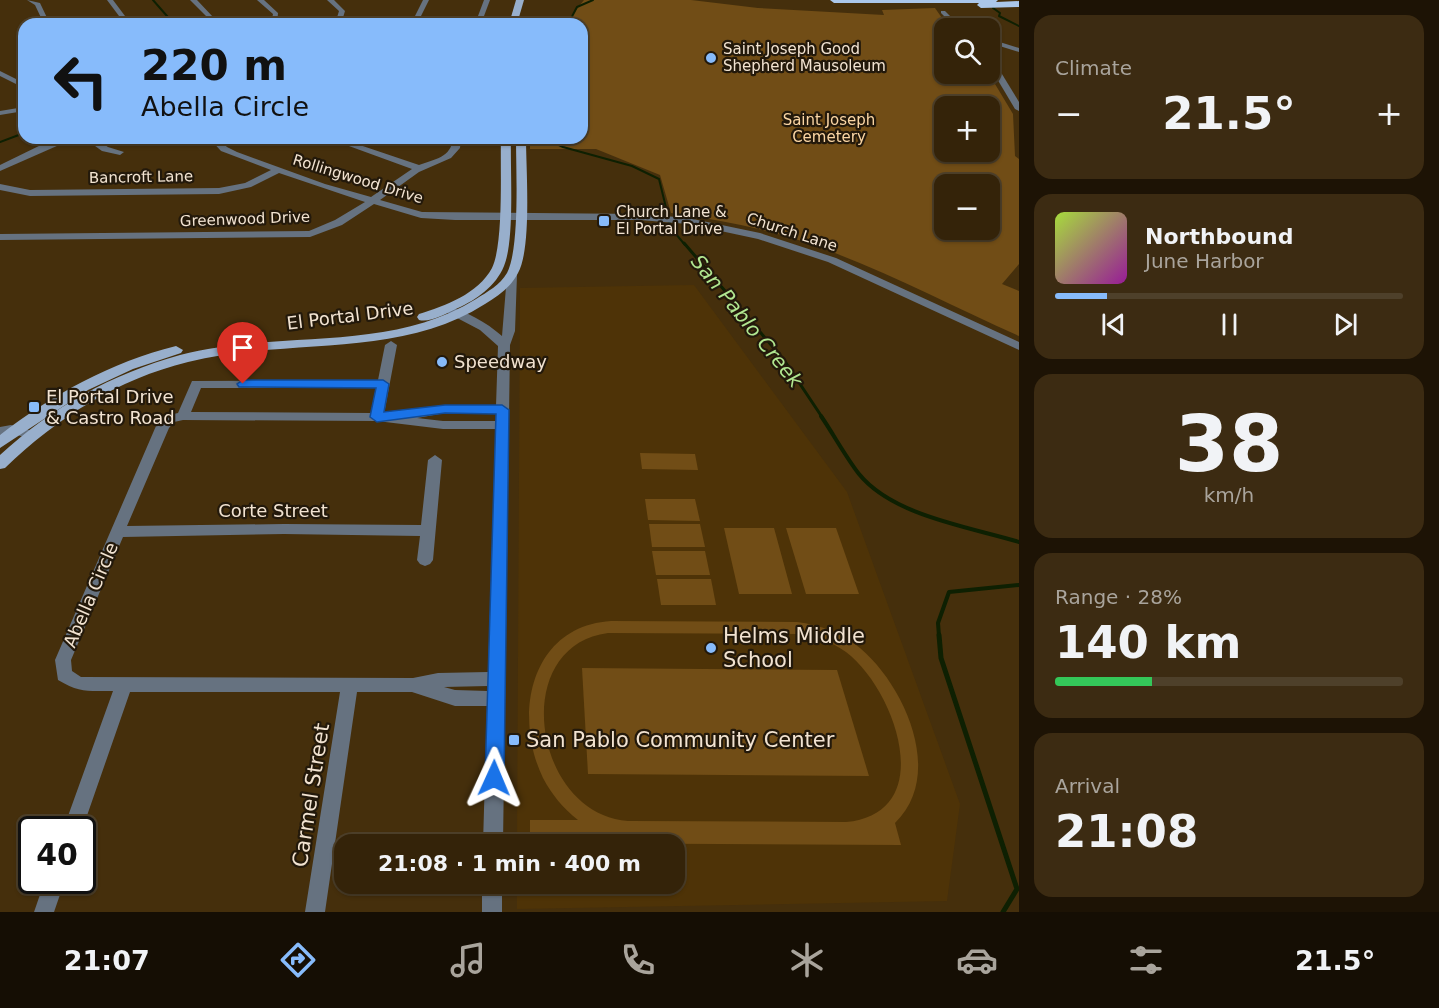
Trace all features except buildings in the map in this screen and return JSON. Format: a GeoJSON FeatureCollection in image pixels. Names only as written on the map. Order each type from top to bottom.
{"type":"FeatureCollection","features":[{"type":"Feature","properties":{"kind":"highway"},"geometry":{"type":"LineString","coordinates":[[834,0],[1019,4]]}},
{"type":"Feature","properties":{"kind":"highway"},"geometry":{"type":"LineString","coordinates":[[865,2],[994,0]]}},
{"type":"Feature","properties":{"kind":"main road"},"geometry":{"type":"LineString","coordinates":[[515,18],[520,0]]}},
{"type":"Feature","properties":{"kind":"main road","name":"El Portal Drive"},"geometry":{"type":"LineString","coordinates":[[0,443],[6,428],[79,387],[160,354],[221,341],[394,323],[446,309],[483,286],[499,266],[506,144]]}},
{"type":"Feature","properties":{"kind":"main road"},"geometry":{"type":"LineString","coordinates":[[512,275],[520,248],[520,144]]}},
{"type":"Feature","properties":{"kind":"main road","name":"El Portal Drive"},"geometry":{"type":"LineString","coordinates":[[0,464],[31,435],[80,400],[115,382],[189,357],[231,350],[393,334],[460,315],[481,303],[512,275]]}},
{"type":"Feature","properties":{"kind":"street"},"geometry":{"type":"LineString","coordinates":[[30,0],[38,4],[44,18]]}},
{"type":"Feature","properties":{"kind":"street"},"geometry":{"type":"LineString","coordinates":[[110,0],[124,18]]}},
{"type":"Feature","properties":{"kind":"street"},"geometry":{"type":"LineString","coordinates":[[193,0],[211,18]]}},
{"type":"Feature","properties":{"kind":"street"},"geometry":{"type":"LineString","coordinates":[[260,0],[276,14],[275,18]]}},
{"type":"Feature","properties":{"kind":"street"},"geometry":{"type":"LineString","coordinates":[[330,0],[342,10],[340,18]]}},
{"type":"Feature","properties":{"kind":"street"},"geometry":{"type":"LineString","coordinates":[[417,18],[426,0]]}},
{"type":"Feature","properties":{"kind":"street"},"geometry":{"type":"LineString","coordinates":[[480,18],[487,0]]}},
{"type":"Feature","properties":{"kind":"street"},"geometry":{"type":"LineString","coordinates":[[943,12],[949,18]]}},
{"type":"Feature","properties":{"kind":"street"},"geometry":{"type":"LineString","coordinates":[[1000,44],[1019,50]]}},
{"type":"Feature","properties":{"kind":"street"},"geometry":{"type":"LineString","coordinates":[[0,73],[18,83]]}},
{"type":"Feature","properties":{"kind":"street"},"geometry":{"type":"LineString","coordinates":[[1000,75],[1019,109]]}},
{"type":"Feature","properties":{"kind":"street"},"geometry":{"type":"LineString","coordinates":[[0,113],[18,110]]}},
{"type":"Feature","properties":{"kind":"street"},"geometry":{"type":"LineString","coordinates":[[0,168],[51,144]]}},
{"type":"Feature","properties":{"kind":"street"},"geometry":{"type":"LineString","coordinates":[[97,144],[105,149],[120,152]]}},
{"type":"Feature","properties":{"kind":"street","name":"Rollingwood Drive"},"geometry":{"type":"LineString","coordinates":[[219,144],[224,149],[279,170],[371,202],[430,216],[503,217]]}},
{"type":"Feature","properties":{"kind":"street"},"geometry":{"type":"LineString","coordinates":[[348,144],[419,168]]}},
{"type":"Feature","properties":{"kind":"street","name":"Greenwood Drive"},"geometry":{"type":"LineString","coordinates":[[0,237],[310,234],[336,226],[419,168],[445,159],[453,153],[455,144]]}},
{"type":"Feature","properties":{"kind":"street","name":"Bancroft Lane"},"geometry":{"type":"LineString","coordinates":[[0,187],[30,193],[219,191],[248,185],[279,170]]}},
{"type":"Feature","properties":{"kind":"street","name":"Church Lane"},"geometry":{"type":"LineString","coordinates":[[503,217],[656,218],[688,221],[760,236],[812,252],[1019,346]]}},
{"type":"Feature","properties":{"kind":"street"},"geometry":{"type":"LineString","coordinates":[[493,834],[504,345],[509,331],[512,275]]}},
{"type":"Feature","properties":{"kind":"street"},"geometry":{"type":"LineString","coordinates":[[446,309],[494,334],[504,345]]}},
{"type":"Feature","properties":{"kind":"street"},"geometry":{"type":"LineString","coordinates":[[377,417],[391,345]]}},
{"type":"Feature","properties":{"kind":"street"},"geometry":{"type":"LineString","coordinates":[[383,384],[196,384],[183,416],[377,417],[443,424],[502,417]]}},
{"type":"Feature","properties":{"kind":"street","name":"Abella Circle"},"geometry":{"type":"LineString","coordinates":[[183,416],[170,419],[163,426],[63,660],[64,675],[79,684],[413,685],[438,680],[496,679]]}},
{"type":"Feature","properties":{"kind":"street"},"geometry":{"type":"LineString","coordinates":[[6,428],[31,435]]}},
{"type":"Feature","properties":{"kind":"street"},"geometry":{"type":"LineString","coordinates":[[425,560],[435,460]]}},
{"type":"Feature","properties":{"kind":"street","name":"Corte Street"},"geometry":{"type":"LineString","coordinates":[[118,532],[284,529],[428,531]]}},
{"type":"Feature","properties":{"kind":"street"},"geometry":{"type":"LineString","coordinates":[[78,816],[124,684]]}},
{"type":"Feature","properties":{"kind":"street","name":"Carmel Street"},"geometry":{"type":"LineString","coordinates":[[315,912],[350,685]]}},
{"type":"Feature","properties":{"kind":"street","name":"Abella Circle"},"geometry":{"type":"LineString","coordinates":[[413,685],[455,698],[496,699]]}},
{"type":"Feature","properties":{"kind":"street"},"geometry":{"type":"LineString","coordinates":[[44,912],[50,894]]}},
{"type":"Feature","properties":{"kind":"street"},"geometry":{"type":"LineString","coordinates":[[492,894],[492,912]]}},
{"type":"Feature","properties":{"kind":"shaded area","name":"Helms Middle School"},"geometry":{"type":"Polygon","coordinates":[[[694,285],[847,492],[960,804],[947,901],[517,909],[517,894],[685,894],[685,834],[517,834],[520,288],[694,285]]]}},
{"type":"Feature","properties":{"kind":"green space","name":"Saint Joseph Cemetery"},"geometry":{"type":"Polygon","coordinates":[[[584,0],[691,0],[758,8],[884,15],[882,10],[935,8],[942,18],[934,18],[934,84],[995,84],[1013,114],[1015,156],[1019,159],[1019,264],[1002,284],[1019,291],[1019,336],[878,271],[821,248],[762,230],[671,213],[660,175],[596,149],[530,149],[530,144],[588,144],[588,18],[569,18],[584,0]]]}},
{"type":"Feature","properties":{"kind":"green space"},"geometry":{"type":"Polygon","coordinates":[[[640,453],[695,454],[698,470],[642,469],[640,453]]]}},
{"type":"Feature","properties":{"kind":"green space"},"geometry":{"type":"Polygon","coordinates":[[[645,499],[695,499],[700,521],[648,520],[645,499]]]}},
{"type":"Feature","properties":{"kind":"green space"},"geometry":{"type":"Polygon","coordinates":[[[649,524],[700,524],[705,547],[652,547],[649,524]]]}},
{"type":"Feature","properties":{"kind":"green space"},"geometry":{"type":"Polygon","coordinates":[[[724,528],[774,528],[792,594],[739,594],[724,528]]]}},
{"type":"Feature","properties":{"kind":"green space"},"geometry":{"type":"Polygon","coordinates":[[[786,528],[836,528],[859,594],[806,594],[786,528]]]}},
{"type":"Feature","properties":{"kind":"green space"},"geometry":{"type":"Polygon","coordinates":[[[652,551],[705,551],[710,575],[656,575],[652,551]]]}},
{"type":"Feature","properties":{"kind":"green space"},"geometry":{"type":"Polygon","coordinates":[[[657,579],[711,579],[716,605],[661,605],[657,579]]]}},
{"type":"Feature","properties":{"kind":"green space"},"geometry":{"type":"Polygon","coordinates":[[[611,621],[797,622],[830,630],[846,638],[876,664],[891,685],[904,707],[913,732],[918,757],[917,781],[910,803],[895,823],[901,845],[685,844],[685,834],[530,834],[530,820],[578,820],[558,801],[543,778],[534,754],[530,728],[530,702],[535,678],[546,657],[562,639],[584,627],[611,621]],[[608,633],[576,645],[556,667],[545,696],[545,729],[554,762],[571,790],[596,811],[628,821],[846,822],[875,814],[893,797],[900,774],[900,748],[892,720],[880,693],[864,670],[846,652],[812,636],[799,634],[608,633]]]}},
{"type":"Feature","properties":{"kind":"green space"},"geometry":{"type":"Polygon","coordinates":[[[582,668],[837,670],[869,776],[588,774],[582,668]]]}},
{"type":"Feature","properties":{"kind":"waterway"},"geometry":{"type":"LineString","coordinates":[[153,0],[169,18]]}},
{"type":"Feature","properties":{"kind":"waterway","name":"San Pablo Creek"},"geometry":{"type":"LineString","coordinates":[[571,18],[577,7],[593,0]]}},
{"type":"Feature","properties":{"kind":"waterway"},"geometry":{"type":"LineString","coordinates":[[993,8],[1000,13],[999,16],[1019,26]]}},
{"type":"Feature","properties":{"kind":"waterway"},"geometry":{"type":"LineString","coordinates":[[0,142],[18,135]]}},
{"type":"Feature","properties":{"kind":"waterway","name":"San Pablo Creek"},"geometry":{"type":"LineString","coordinates":[[557,144],[632,166],[659,179],[671,228],[685,245]]}},
{"type":"Feature","properties":{"kind":"waterway","name":"San Pablo Creek"},"geometry":{"type":"LineString","coordinates":[[684,243],[784,360],[822,417]]}},
{"type":"Feature","properties":{"kind":"waterway","name":"San Pablo Creek"},"geometry":{"type":"LineString","coordinates":[[821,416],[859,474],[891,500],[933,518],[1019,542]]}},
{"type":"Feature","properties":{"kind":"waterway","name":"San Pablo Creek"},"geometry":{"type":"LineString","coordinates":[[939,636],[938,623],[949,592],[1019,585]]}},
{"type":"Feature","properties":{"kind":"waterway","name":"San Pablo Creek"},"geometry":{"type":"LineString","coordinates":[[939,635],[941,658],[1017,889],[1003,912]]}},
{"type":"Feature","properties":{"kind":"place","name":"Saint Joseph Good Shepherd Mausoleum"},"geometry":{"type":"Point","coordinates":[711,58]}},
{"type":"Feature","properties":{"kind":"place","name":"Church Lane & El Portal Drive"},"geometry":{"type":"Point","coordinates":[604,221]}},
{"type":"Feature","properties":{"kind":"place","name":"Speedway"},"geometry":{"type":"Point","coordinates":[442,362]}},
{"type":"Feature","properties":{"kind":"place","name":"El Portal Drive & Castro Road"},"geometry":{"type":"Point","coordinates":[34,407]}},
{"type":"Feature","properties":{"kind":"place","name":"Helms Middle School"},"geometry":{"type":"Point","coordinates":[711,648]}},
{"type":"Feature","properties":{"kind":"place","name":"San Pablo Community Center"},"geometry":{"type":"Point","coordinates":[514,740]}},
{"type":"Feature","properties":{"kind":"route"},"geometry":{"type":"LineString","coordinates":[[243,384],[383,384],[377,417],[445,409],[502,410],[494,778]]}}]}
